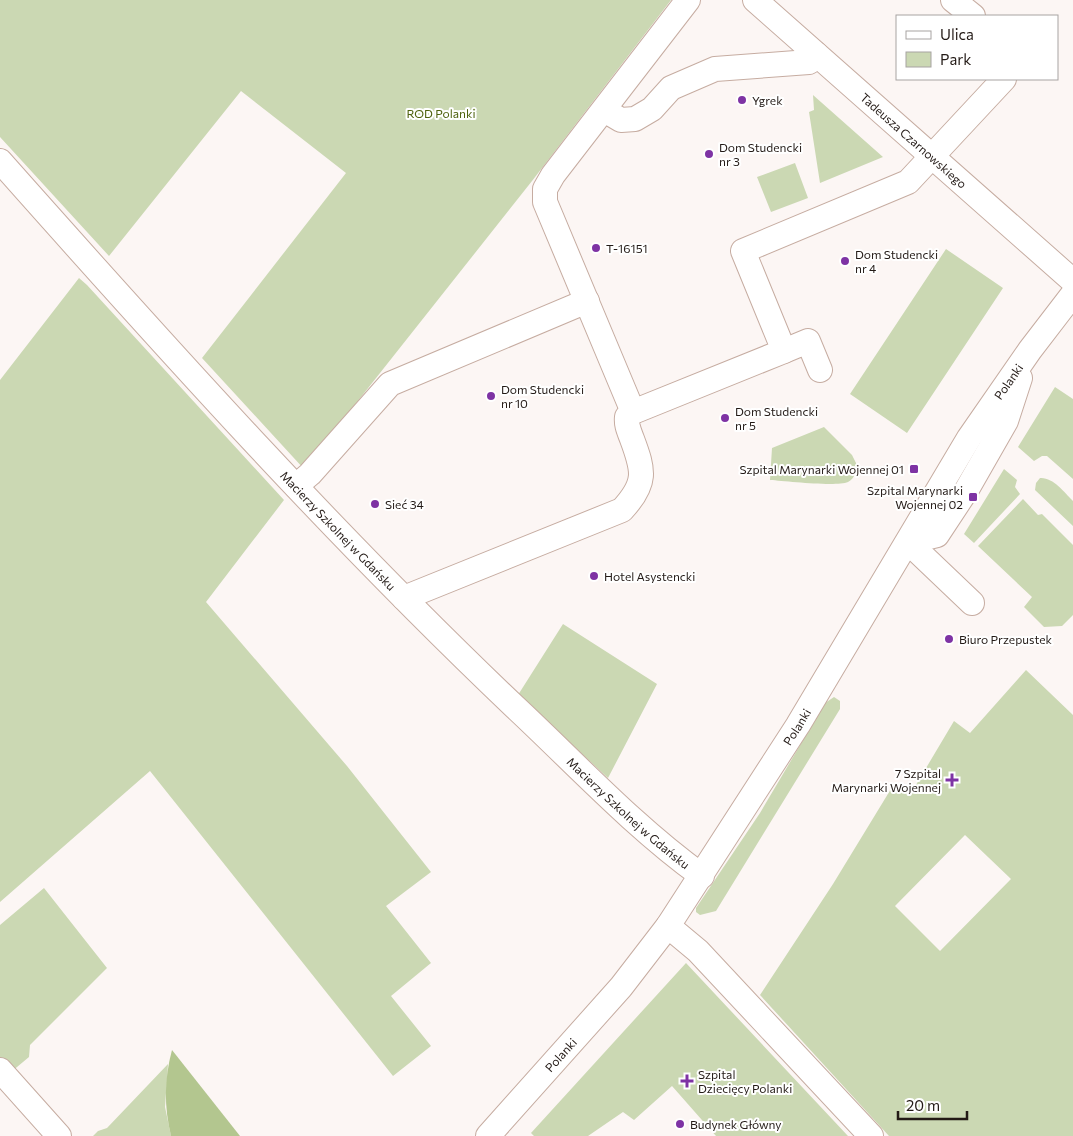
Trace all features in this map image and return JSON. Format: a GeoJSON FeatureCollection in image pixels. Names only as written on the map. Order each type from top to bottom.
{"type":"FeatureCollection","features":[{"type":"Feature","properties":{"kind":"street"},"geometry":{"type":"LineString","coordinates":[[633,412],[545,202],[545,189],[574,147],[688,0]]}},
{"type":"Feature","properties":{"kind":"street","name":"Tadeusza Czarnowskiego"},"geometry":{"type":"LineString","coordinates":[[755,0],[1073,281]]}},
{"type":"Feature","properties":{"kind":"street"},"geometry":{"type":"LineString","coordinates":[[953,0],[972,15]]}},
{"type":"Feature","properties":{"kind":"street"},"geometry":{"type":"LineString","coordinates":[[604,110],[621,120],[635,119],[652,109],[671,88],[715,69],[809,62],[816,54]]}},
{"type":"Feature","properties":{"kind":"street"},"geometry":{"type":"LineString","coordinates":[[784,351],[743,251],[908,182],[931,155],[1003,80]]}},
{"type":"Feature","properties":{"kind":"street","name":"Macierzy Szkolnej w Gdańsku"},"geometry":{"type":"LineString","coordinates":[[0,161],[296,486],[404,598],[471,666],[624,810],[702,876]]}},
{"type":"Feature","properties":{"kind":"street","name":"Polanki"},"geometry":{"type":"LineString","coordinates":[[488,1136],[622,987],[668,926],[798,725],[969,438],[1030,350],[1073,294]]}},
{"type":"Feature","properties":{"kind":"street"},"geometry":{"type":"LineString","coordinates":[[296,486],[310,474],[390,384],[587,301]]}},
{"type":"Feature","properties":{"kind":"street"},"geometry":{"type":"LineString","coordinates":[[404,598],[622,510],[639,488],[642,476],[641,463],[626,425],[626,416],[633,412],[808,341],[820,370]]}},
{"type":"Feature","properties":{"kind":"street"},"geometry":{"type":"LineString","coordinates":[[908,542],[972,603]]}},
{"type":"Feature","properties":{"kind":"street"},"geometry":{"type":"LineString","coordinates":[[668,926],[698,951],[871,1136]]}},
{"type":"Feature","properties":{"kind":"street"},"geometry":{"type":"LineString","coordinates":[[0,1070],[59,1136]]}},
{"type":"Feature","properties":{"kind":"green space","name":"ROD Polanki"},"geometry":{"type":"Polygon","coordinates":[[[0,0],[671,0],[532,181],[304,469],[202,358],[346,173],[241,91],[109,256],[0,137],[0,0]]]}},
{"type":"Feature","properties":{"kind":"green space"},"geometry":{"type":"Polygon","coordinates":[[[813,95],[883,157],[820,183],[809,112],[814,110],[813,95]]]}},
{"type":"Feature","properties":{"kind":"green space"},"geometry":{"type":"Polygon","coordinates":[[[795,163],[808,198],[771,212],[757,177],[795,163]]]}},
{"type":"Feature","properties":{"kind":"green space"},"geometry":{"type":"Polygon","coordinates":[[[946,249],[1003,288],[907,433],[850,394],[946,249]]]}},
{"type":"Feature","properties":{"kind":"green space"},"geometry":{"type":"Polygon","coordinates":[[[79,278],[284,500],[206,602],[347,766],[431,872],[386,906],[431,963],[391,996],[431,1046],[393,1076],[150,771],[0,902],[0,380],[79,278]]]}},
{"type":"Feature","properties":{"kind":"green space"},"geometry":{"type":"Polygon","coordinates":[[[1055,387],[1073,399],[1073,479],[1047,456],[1042,456],[1034,461],[1018,447],[1055,387]]]}},
{"type":"Feature","properties":{"kind":"green space"},"geometry":{"type":"Polygon","coordinates":[[[824,427],[852,455],[857,465],[852,479],[848,482],[833,484],[770,480],[772,448],[824,427]]]}},
{"type":"Feature","properties":{"kind":"green space"},"geometry":{"type":"Polygon","coordinates":[[[1004,469],[1017,480],[1015,487],[1020,494],[974,543],[964,534],[1004,469]]]}},
{"type":"Feature","properties":{"kind":"green space"},"geometry":{"type":"Polygon","coordinates":[[[1040,478],[1054,482],[1073,501],[1073,526],[1035,490],[1036,483],[1040,478]]]}},
{"type":"Feature","properties":{"kind":"green space"},"geometry":{"type":"Polygon","coordinates":[[[1023,499],[1038,515],[1042,514],[1073,545],[1073,615],[1062,626],[1044,627],[1024,607],[1032,597],[978,546],[1023,499]]]}},
{"type":"Feature","properties":{"kind":"green space"},"geometry":{"type":"Polygon","coordinates":[[[563,624],[657,684],[608,778],[518,695],[563,624]]]}},
{"type":"Feature","properties":{"kind":"green space"},"geometry":{"type":"Polygon","coordinates":[[[1026,670],[1073,715],[1073,1136],[889,1136],[760,995],[833,884],[894,784],[910,795],[954,721],[970,733],[1026,670]],[[965,835],[895,906],[940,951],[1011,879],[965,835]]]}},
{"type":"Feature","properties":{"kind":"green space"},"geometry":{"type":"Polygon","coordinates":[[[834,697],[840,701],[840,709],[716,911],[700,915],[696,912],[696,908],[760,813],[825,703],[834,697]]]}},
{"type":"Feature","properties":{"kind":"green space"},"geometry":{"type":"Polygon","coordinates":[[[44,888],[107,968],[30,1045],[29,1057],[11,1072],[0,1058],[0,925],[44,888]]]}},
{"type":"Feature","properties":{"kind":"green space","name":"Szpital Dziecięcy Polanki"},"geometry":{"type":"Polygon","coordinates":[[[686,963],[848,1136],[716,1136],[672,1086],[634,1120],[623,1112],[588,1136],[534,1136],[531,1133],[686,963]]]}},
{"type":"Feature","properties":{"kind":"green space"},"geometry":{"type":"Polygon","coordinates":[[[172,1050],[240,1136],[171,1136],[166,1093],[167,1072],[172,1050]]]}},
{"type":"Feature","properties":{"kind":"green space"},"geometry":{"type":"Polygon","coordinates":[[[168,1064],[165,1107],[171,1136],[93,1136],[98,1131],[107,1128],[168,1064]]]}},
{"type":"Feature","properties":{"kind":"place","name":"Ygrek"},"geometry":{"type":"Point","coordinates":[742,100]}},
{"type":"Feature","properties":{"kind":"place","name":"Dom Studencki nr 3"},"geometry":{"type":"Point","coordinates":[709,154]}},
{"type":"Feature","properties":{"kind":"place","name":"T-16151"},"geometry":{"type":"Point","coordinates":[596,248]}},
{"type":"Feature","properties":{"kind":"place","name":"Dom Studencki nr 4"},"geometry":{"type":"Point","coordinates":[845,261]}},
{"type":"Feature","properties":{"kind":"place","name":"Dom Studencki nr 10"},"geometry":{"type":"Point","coordinates":[491,396]}},
{"type":"Feature","properties":{"kind":"place","name":"Dom Studencki nr 5"},"geometry":{"type":"Point","coordinates":[725,418]}},
{"type":"Feature","properties":{"kind":"place","name":"Szpital Marynarki Wojennej 01"},"geometry":{"type":"Point","coordinates":[914,469]}},
{"type":"Feature","properties":{"kind":"place","name":"Szpital Marynarki Wojennej 02"},"geometry":{"type":"Point","coordinates":[973,497]}},
{"type":"Feature","properties":{"kind":"place","name":"Sieć 34"},"geometry":{"type":"Point","coordinates":[375,504]}},
{"type":"Feature","properties":{"kind":"place","name":"Hotel Asystencki"},"geometry":{"type":"Point","coordinates":[594,576]}},
{"type":"Feature","properties":{"kind":"place","name":"Biuro Przepustek"},"geometry":{"type":"Point","coordinates":[949,639]}},
{"type":"Feature","properties":{"kind":"place","name":"7 Szpital Marynarki Wojennej"},"geometry":{"type":"Point","coordinates":[952,780]}},
{"type":"Feature","properties":{"kind":"place","name":"Szpital Dziecięcy Polanki"},"geometry":{"type":"Point","coordinates":[687,1081]}},
{"type":"Feature","properties":{"kind":"place","name":"Budynek Główny"},"geometry":{"type":"Point","coordinates":[680,1124]}}]}
